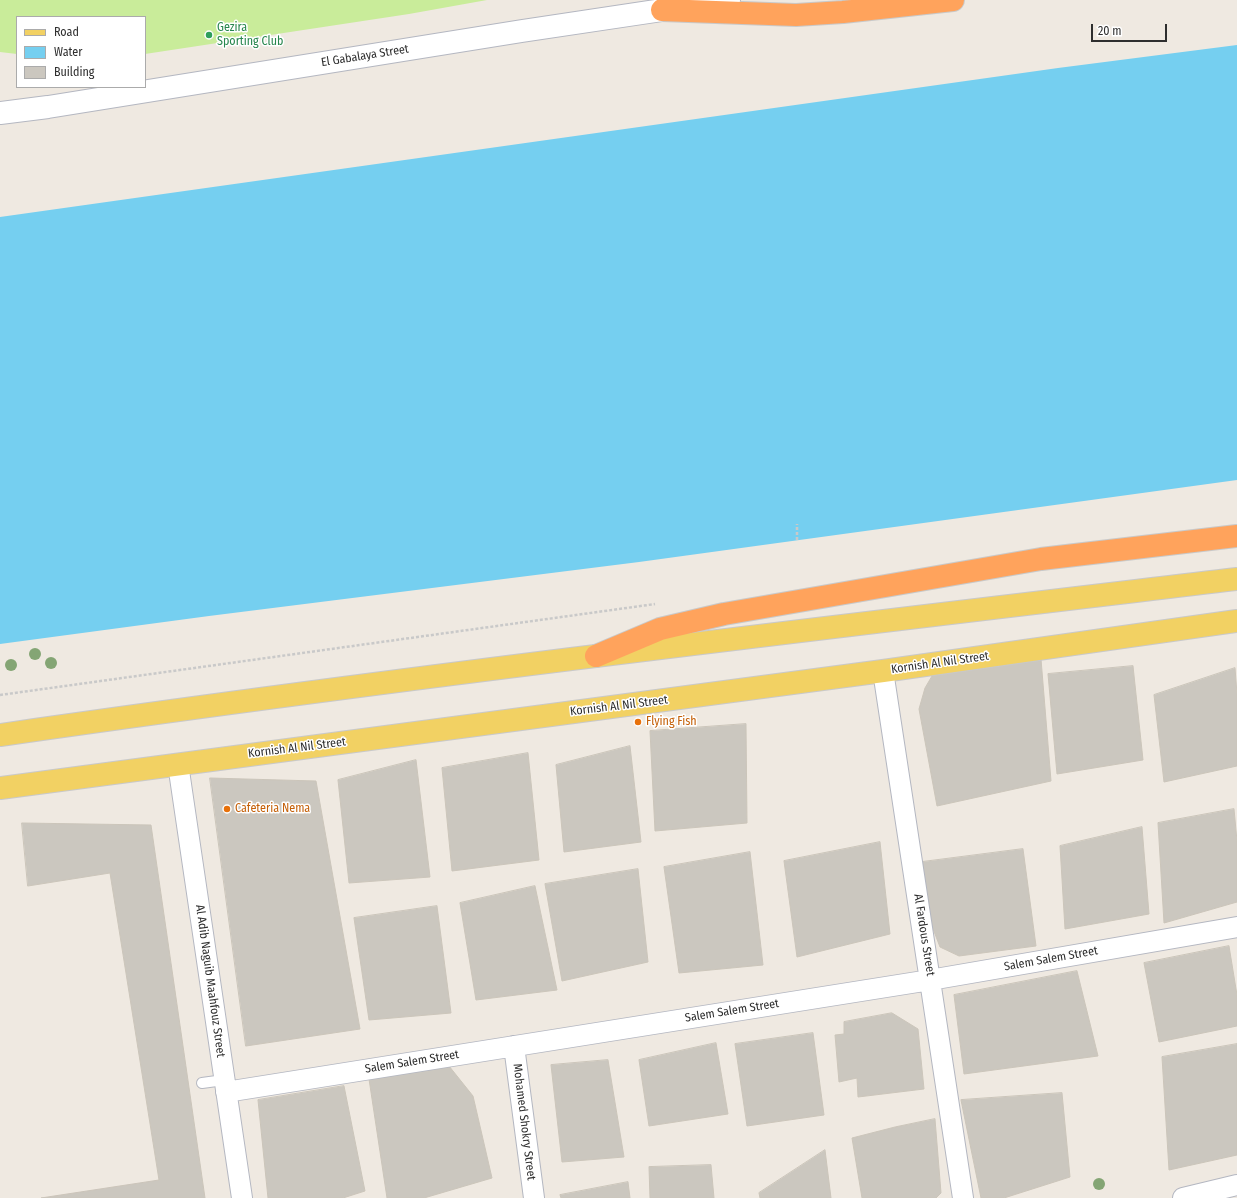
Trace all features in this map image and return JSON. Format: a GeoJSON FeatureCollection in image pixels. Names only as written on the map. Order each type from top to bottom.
{"type":"FeatureCollection","features":[{"type":"Feature","properties":{"kind":"highway"},"geometry":{"type":"LineString","coordinates":[[662,10],[796,15],[843,12],[953,0]]}},
{"type":"Feature","properties":{"kind":"highway"},"geometry":{"type":"LineString","coordinates":[[596,656],[660,629],[724,614],[1041,559],[1237,536]]}},
{"type":"Feature","properties":{"kind":"main road"},"geometry":{"type":"LineString","coordinates":[[0,735],[95,721],[596,656],[1237,579]]}},
{"type":"Feature","properties":{"kind":"main road","name":"Kornish Al Nil Street"},"geometry":{"type":"LineString","coordinates":[[0,788],[883,672],[1237,621]]}},
{"type":"Feature","properties":{"kind":"street","name":"El Gabalaya Street"},"geometry":{"type":"LineString","coordinates":[[0,113],[48,107],[515,32],[729,0]]}},
{"type":"Feature","properties":{"kind":"street"},"geometry":{"type":"LineString","coordinates":[[0,97],[48,107]]}},
{"type":"Feature","properties":{"kind":"street","name":"Al Fardous Street"},"geometry":{"type":"LineString","coordinates":[[883,672],[963,1198]]}},
{"type":"Feature","properties":{"kind":"street","name":"Al Adib Naguib Maahfouz Street"},"geometry":{"type":"LineString","coordinates":[[178,764],[242,1198]]}},
{"type":"Feature","properties":{"kind":"street","name":"Salem Salem Street"},"geometry":{"type":"LineString","coordinates":[[225,1086],[514,1046],[930,980],[1237,927]]}},
{"type":"Feature","properties":{"kind":"street","name":"Mohamed Shokry Street"},"geometry":{"type":"LineString","coordinates":[[514,1046],[534,1198]]}},
{"type":"Feature","properties":{"kind":"street"},"geometry":{"type":"LineString","coordinates":[[1191,1197],[1237,1185]]}},
{"type":"Feature","properties":{"kind":"lane"},"geometry":{"type":"LineString","coordinates":[[202,1083],[225,1086]]}},
{"type":"Feature","properties":{"kind":"path"},"geometry":{"type":"LineString","coordinates":[[797,524],[797,540]]}},
{"type":"Feature","properties":{"kind":"path"},"geometry":{"type":"LineString","coordinates":[[0,695],[656,604]]}},
{"type":"Feature","properties":{"kind":"green space","name":"Gezira Sporting Club"},"geometry":{"type":"Polygon","coordinates":[[[0,0],[487,0],[409,14],[146,54],[146,16],[16,16],[16,54],[0,52],[0,0]]]}},
{"type":"Feature","properties":{"kind":"water"},"geometry":{"type":"Polygon","coordinates":[[[1237,45],[1237,480],[639,562],[0,644],[0,217],[1058,68],[1237,45]]]}},
{"type":"Feature","properties":{"kind":"building"},"geometry":{"type":"Polygon","coordinates":[[[1041,659],[1051,781],[937,806],[919,709],[925,688],[932,676],[943,667],[1041,659]]]}},
{"type":"Feature","properties":{"kind":"building"},"geometry":{"type":"Polygon","coordinates":[[[1133,666],[1143,760],[1057,774],[1048,674],[1133,666]]]}},
{"type":"Feature","properties":{"kind":"building"},"geometry":{"type":"Polygon","coordinates":[[[1235,668],[1237,694],[1237,766],[1164,782],[1154,695],[1235,668]]]}},
{"type":"Feature","properties":{"kind":"building"},"geometry":{"type":"Polygon","coordinates":[[[746,724],[747,823],[655,831],[650,731],[746,724]]]}},
{"type":"Feature","properties":{"kind":"building"},"geometry":{"type":"Polygon","coordinates":[[[630,746],[641,842],[564,852],[556,765],[630,746]]]}},
{"type":"Feature","properties":{"kind":"building"},"geometry":{"type":"Polygon","coordinates":[[[528,753],[539,860],[452,871],[442,768],[528,753]]]}},
{"type":"Feature","properties":{"kind":"building"},"geometry":{"type":"Polygon","coordinates":[[[416,760],[430,877],[349,883],[338,780],[416,760]]]}},
{"type":"Feature","properties":{"kind":"building"},"geometry":{"type":"Polygon","coordinates":[[[210,778],[316,781],[360,1029],[246,1046],[210,778]]]}},
{"type":"Feature","properties":{"kind":"building"},"geometry":{"type":"Polygon","coordinates":[[[1234,809],[1237,841],[1237,902],[1164,923],[1158,823],[1234,809]]]}},
{"type":"Feature","properties":{"kind":"building"},"geometry":{"type":"Polygon","coordinates":[[[22,823],[151,825],[205,1198],[41,1198],[159,1180],[110,873],[28,886],[22,823]]]}},
{"type":"Feature","properties":{"kind":"building"},"geometry":{"type":"Polygon","coordinates":[[[1142,827],[1149,914],[1065,929],[1060,846],[1142,827]]]}},
{"type":"Feature","properties":{"kind":"building"},"geometry":{"type":"Polygon","coordinates":[[[880,842],[890,934],[797,957],[784,861],[880,842]]]}},
{"type":"Feature","properties":{"kind":"building"},"geometry":{"type":"Polygon","coordinates":[[[1023,849],[1036,946],[959,956],[940,947],[930,921],[922,862],[1023,849]]]}},
{"type":"Feature","properties":{"kind":"building"},"geometry":{"type":"Polygon","coordinates":[[[750,852],[763,965],[679,973],[664,867],[750,852]]]}},
{"type":"Feature","properties":{"kind":"building"},"geometry":{"type":"Polygon","coordinates":[[[638,869],[648,962],[562,981],[545,884],[638,869]]]}},
{"type":"Feature","properties":{"kind":"building"},"geometry":{"type":"Polygon","coordinates":[[[535,886],[557,990],[476,1000],[460,903],[535,886]]]}},
{"type":"Feature","properties":{"kind":"building"},"geometry":{"type":"Polygon","coordinates":[[[437,906],[451,1013],[369,1020],[354,918],[437,906]]]}},
{"type":"Feature","properties":{"kind":"building"},"geometry":{"type":"Polygon","coordinates":[[[1229,946],[1237,995],[1237,1026],[1159,1042],[1144,963],[1229,946]]]}},
{"type":"Feature","properties":{"kind":"building"},"geometry":{"type":"Polygon","coordinates":[[[1077,971],[1098,1056],[964,1074],[954,995],[1077,971]]]}},
{"type":"Feature","properties":{"kind":"building"},"geometry":{"type":"Polygon","coordinates":[[[892,1013],[918,1029],[924,1089],[858,1097],[857,1078],[839,1082],[835,1035],[844,1034],[844,1022],[892,1013]]]}},
{"type":"Feature","properties":{"kind":"building"},"geometry":{"type":"Polygon","coordinates":[[[813,1033],[824,1115],[747,1126],[735,1044],[813,1033]]]}},
{"type":"Feature","properties":{"kind":"building"},"geometry":{"type":"Polygon","coordinates":[[[716,1043],[728,1114],[649,1126],[639,1060],[716,1043]]]}},
{"type":"Feature","properties":{"kind":"building"},"geometry":{"type":"Polygon","coordinates":[[[1237,1044],[1237,1155],[1169,1170],[1162,1057],[1237,1044]]]}},
{"type":"Feature","properties":{"kind":"building"},"geometry":{"type":"Polygon","coordinates":[[[608,1060],[624,1157],[562,1162],[551,1065],[608,1060]]]}},
{"type":"Feature","properties":{"kind":"building"},"geometry":{"type":"Polygon","coordinates":[[[449,1066],[473,1096],[492,1178],[424,1198],[387,1198],[369,1079],[449,1066]]]}},
{"type":"Feature","properties":{"kind":"building"},"geometry":{"type":"Polygon","coordinates":[[[344,1086],[365,1191],[343,1198],[268,1198],[258,1100],[344,1086]]]}},
{"type":"Feature","properties":{"kind":"building"},"geometry":{"type":"Polygon","coordinates":[[[1062,1093],[1070,1177],[1004,1198],[981,1198],[961,1100],[1062,1093]]]}},
{"type":"Feature","properties":{"kind":"building"},"geometry":{"type":"Polygon","coordinates":[[[935,1119],[941,1193],[936,1198],[862,1198],[852,1138],[935,1119]]]}},
{"type":"Feature","properties":{"kind":"building"},"geometry":{"type":"Polygon","coordinates":[[[825,1150],[831,1198],[760,1198],[759,1193],[825,1150]]]}},
{"type":"Feature","properties":{"kind":"building"},"geometry":{"type":"Polygon","coordinates":[[[711,1165],[714,1198],[650,1198],[649,1167],[711,1165]]]}},
{"type":"Feature","properties":{"kind":"building"},"geometry":{"type":"Polygon","coordinates":[[[628,1182],[630,1198],[561,1198],[560,1195],[628,1182]]]}},
{"type":"Feature","properties":{"kind":"place","name":"Gezira Sporting Club"},"geometry":{"type":"Point","coordinates":[209,35]}},
{"type":"Feature","properties":{"kind":"place","name":"Flying Fish"},"geometry":{"type":"Point","coordinates":[638,722]}},
{"type":"Feature","properties":{"kind":"place","name":"Cafeteria Nema"},"geometry":{"type":"Point","coordinates":[227,809]}}]}
